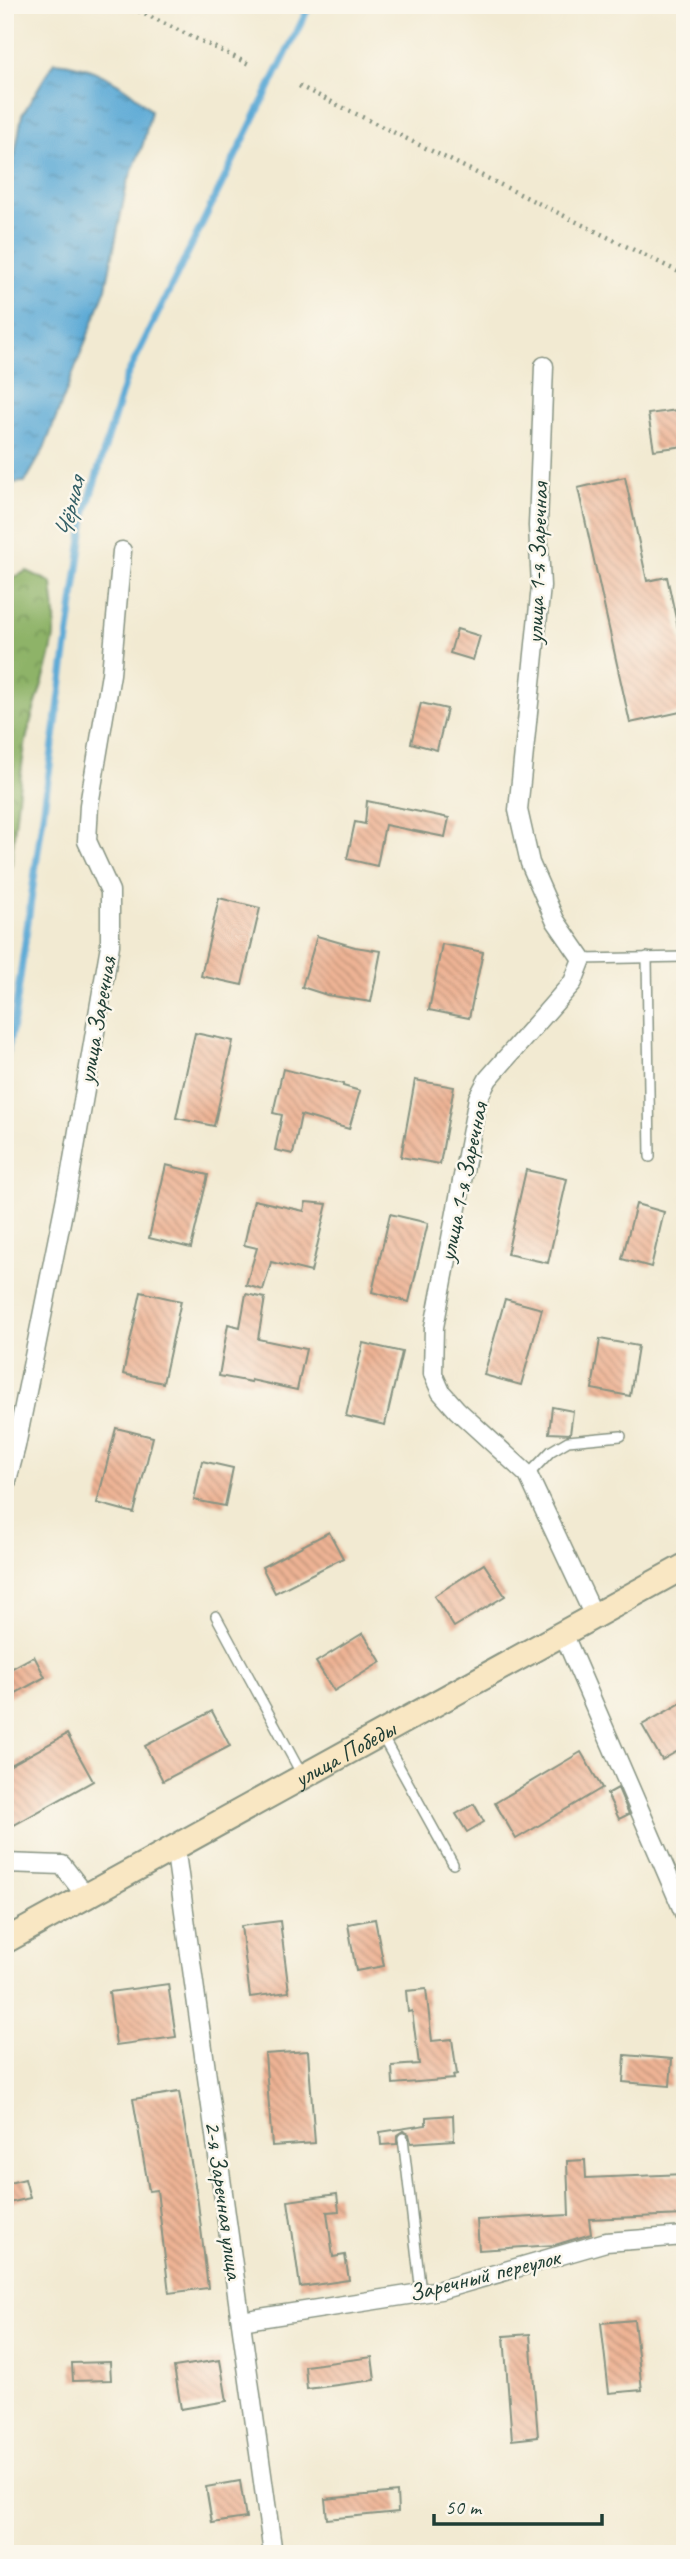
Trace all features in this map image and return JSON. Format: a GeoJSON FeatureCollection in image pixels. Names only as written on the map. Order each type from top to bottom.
{"type":"FeatureCollection","features":[{"type":"Feature","properties":{"kind":"street","name":"улица 1-я Заречная"},"geometry":{"type":"LineString","coordinates":[[544,366],[538,526],[541,586],[518,810],[530,863],[555,920],[582,959],[573,982],[488,1079],[478,1098],[434,1327],[433,1374],[441,1392],[457,1410],[528,1475],[594,1616]]}},
{"type":"Feature","properties":{"kind":"street","name":"улица Заречная"},"geometry":{"type":"LineString","coordinates":[[5,1488],[16,1446],[70,1177],[110,945],[110,891],[87,841],[89,805],[111,674],[122,551]]}},
{"type":"Feature","properties":{"kind":"street","name":"улица Победы"},"geometry":{"type":"LineString","coordinates":[[5,1941],[685,1566]]}},
{"type":"Feature","properties":{"kind":"street"},"geometry":{"type":"LineString","coordinates":[[563,1633],[685,1915]]}},
{"type":"Feature","properties":{"kind":"street","name":"2-я Заречная улица"},"geometry":{"type":"LineString","coordinates":[[175,1846],[273,2554]]}},
{"type":"Feature","properties":{"kind":"street"},"geometry":{"type":"LineString","coordinates":[[5,1863],[62,1865],[86,1896]]}},
{"type":"Feature","properties":{"kind":"street","name":"Заречный переулок"},"geometry":{"type":"LineString","coordinates":[[241,2321],[440,2290],[606,2242],[685,2236]]}},
{"type":"Feature","properties":{"kind":"lane"},"geometry":{"type":"LineString","coordinates":[[647,957],[650,1157]]}},
{"type":"Feature","properties":{"kind":"lane"},"geometry":{"type":"LineString","coordinates":[[582,959],[685,957]]}},
{"type":"Feature","properties":{"kind":"lane"},"geometry":{"type":"LineString","coordinates":[[528,1475],[551,1451],[568,1441],[621,1436]]}},
{"type":"Feature","properties":{"kind":"lane"},"geometry":{"type":"LineString","coordinates":[[216,1616],[303,1776]]}},
{"type":"Feature","properties":{"kind":"lane"},"geometry":{"type":"LineString","coordinates":[[381,1734],[453,1864]]}},
{"type":"Feature","properties":{"kind":"lane"},"geometry":{"type":"LineString","coordinates":[[403,2138],[421,2293]]}},
{"type":"Feature","properties":{"kind":"path"},"geometry":{"type":"LineString","coordinates":[[126,5],[249,64]]}},
{"type":"Feature","properties":{"kind":"path"},"geometry":{"type":"LineString","coordinates":[[299,86],[685,275]]}},
{"type":"Feature","properties":{"kind":"green space"},"geometry":{"type":"Polygon","coordinates":[[[27,571],[52,583],[55,626],[50,656],[25,746],[5,928],[5,581],[27,571]]]}},
{"type":"Feature","properties":{"kind":"water"},"geometry":{"type":"Polygon","coordinates":[[[54,62],[81,67],[107,77],[130,92],[151,111],[143,144],[127,184],[106,288],[44,449],[25,482],[5,483],[5,208],[22,115],[54,62]]]}},
{"type":"Feature","properties":{"kind":"building"},"geometry":{"type":"Polygon","coordinates":[[[685,409],[685,446],[654,450],[648,414],[685,409]]]}},
{"type":"Feature","properties":{"kind":"building"},"geometry":{"type":"Polygon","coordinates":[[[625,477],[647,581],[667,577],[685,660],[685,711],[630,723],[578,488],[625,477]]]}},
{"type":"Feature","properties":{"kind":"building"},"geometry":{"type":"Polygon","coordinates":[[[457,629],[480,636],[473,660],[450,653],[457,629]]]}},
{"type":"Feature","properties":{"kind":"building"},"geometry":{"type":"Polygon","coordinates":[[[421,703],[447,709],[437,750],[411,743],[421,703]]]}},
{"type":"Feature","properties":{"kind":"building"},"geometry":{"type":"Polygon","coordinates":[[[367,801],[449,818],[445,837],[385,825],[377,866],[347,859],[355,822],[365,824],[367,801]]]}},
{"type":"Feature","properties":{"kind":"building"},"geometry":{"type":"Polygon","coordinates":[[[219,898],[260,908],[242,985],[201,976],[219,898]]]}},
{"type":"Feature","properties":{"kind":"building"},"geometry":{"type":"Polygon","coordinates":[[[317,936],[381,951],[371,1002],[327,995],[302,987],[317,936]]]}},
{"type":"Feature","properties":{"kind":"building"},"geometry":{"type":"Polygon","coordinates":[[[442,944],[483,952],[469,1018],[429,1010],[442,944]]]}},
{"type":"Feature","properties":{"kind":"building"},"geometry":{"type":"Polygon","coordinates":[[[195,1033],[233,1041],[214,1126],[176,1118],[195,1033]]]}},
{"type":"Feature","properties":{"kind":"building"},"geometry":{"type":"Polygon","coordinates":[[[283,1069],[360,1091],[349,1129],[301,1115],[293,1154],[275,1150],[282,1115],[273,1113],[283,1069]]]}},
{"type":"Feature","properties":{"kind":"building"},"geometry":{"type":"Polygon","coordinates":[[[415,1080],[454,1087],[440,1164],[401,1157],[415,1080]]]}},
{"type":"Feature","properties":{"kind":"building"},"geometry":{"type":"Polygon","coordinates":[[[166,1165],[208,1175],[191,1248],[149,1238],[166,1165]]]}},
{"type":"Feature","properties":{"kind":"building"},"geometry":{"type":"Polygon","coordinates":[[[526,1170],[567,1179],[548,1263],[507,1254],[526,1170]]]}},
{"type":"Feature","properties":{"kind":"building"},"geometry":{"type":"Polygon","coordinates":[[[254,1200],[304,1211],[306,1202],[327,1204],[311,1272],[271,1262],[263,1290],[246,1285],[257,1248],[244,1245],[254,1200]]]}},
{"type":"Feature","properties":{"kind":"building"},"geometry":{"type":"Polygon","coordinates":[[[636,1204],[664,1212],[651,1267],[622,1259],[636,1204]]]}},
{"type":"Feature","properties":{"kind":"building"},"geometry":{"type":"Polygon","coordinates":[[[390,1214],[428,1223],[409,1302],[372,1292],[390,1214]]]}},
{"type":"Feature","properties":{"kind":"building"},"geometry":{"type":"Polygon","coordinates":[[[141,1292],[181,1301],[163,1383],[123,1374],[141,1292]]]}},
{"type":"Feature","properties":{"kind":"building"},"geometry":{"type":"Polygon","coordinates":[[[246,1294],[265,1298],[258,1339],[306,1349],[297,1390],[219,1376],[228,1324],[240,1327],[246,1294]]]}},
{"type":"Feature","properties":{"kind":"building"},"geometry":{"type":"Polygon","coordinates":[[[505,1299],[542,1309],[521,1385],[484,1375],[505,1299]]]}},
{"type":"Feature","properties":{"kind":"building"},"geometry":{"type":"Polygon","coordinates":[[[600,1339],[638,1346],[630,1396],[592,1389],[600,1339]]]}},
{"type":"Feature","properties":{"kind":"building"},"geometry":{"type":"Polygon","coordinates":[[[363,1343],[402,1352],[385,1425],[346,1416],[363,1343]]]}},
{"type":"Feature","properties":{"kind":"building"},"geometry":{"type":"Polygon","coordinates":[[[552,1407],[573,1411],[570,1434],[549,1433],[552,1407]]]}},
{"type":"Feature","properties":{"kind":"building"},"geometry":{"type":"Polygon","coordinates":[[[116,1428],[153,1437],[134,1513],[97,1503],[116,1428]]]}},
{"type":"Feature","properties":{"kind":"building"},"geometry":{"type":"Polygon","coordinates":[[[202,1461],[233,1468],[225,1506],[194,1500],[202,1461]]]}},
{"type":"Feature","properties":{"kind":"building"},"geometry":{"type":"Polygon","coordinates":[[[329,1532],[343,1558],[275,1593],[262,1567],[329,1532]]]}},
{"type":"Feature","properties":{"kind":"building"},"geometry":{"type":"Polygon","coordinates":[[[484,1564],[505,1596],[454,1627],[434,1596],[484,1564]]]}},
{"type":"Feature","properties":{"kind":"building"},"geometry":{"type":"Polygon","coordinates":[[[363,1633],[381,1662],[334,1691],[316,1662],[363,1633]]]}},
{"type":"Feature","properties":{"kind":"building"},"geometry":{"type":"Polygon","coordinates":[[[34,1656],[45,1677],[5,1699],[5,1672],[34,1656]]]}},
{"type":"Feature","properties":{"kind":"building"},"geometry":{"type":"Polygon","coordinates":[[[685,1701],[685,1747],[662,1760],[642,1725],[685,1701]]]}},
{"type":"Feature","properties":{"kind":"building"},"geometry":{"type":"Polygon","coordinates":[[[212,1711],[230,1746],[163,1781],[145,1746],[212,1711]]]}},
{"type":"Feature","properties":{"kind":"building"},"geometry":{"type":"Polygon","coordinates":[[[67,1734],[93,1781],[5,1830],[5,1768],[67,1734]]]}},
{"type":"Feature","properties":{"kind":"building"},"geometry":{"type":"Polygon","coordinates":[[[581,1752],[602,1788],[516,1839],[495,1803],[581,1752]]]}},
{"type":"Feature","properties":{"kind":"building"},"geometry":{"type":"Polygon","coordinates":[[[618,1788],[629,1814],[619,1819],[607,1794],[618,1788]]]}},
{"type":"Feature","properties":{"kind":"building"},"geometry":{"type":"Polygon","coordinates":[[[474,1804],[484,1822],[467,1832],[456,1814],[474,1804]]]}},
{"type":"Feature","properties":{"kind":"building"},"geometry":{"type":"Polygon","coordinates":[[[375,1919],[384,1966],[356,1971],[348,1924],[375,1919]]]}},
{"type":"Feature","properties":{"kind":"building"},"geometry":{"type":"Polygon","coordinates":[[[280,1921],[289,1992],[250,1997],[241,1926],[280,1921]]]}},
{"type":"Feature","properties":{"kind":"building"},"geometry":{"type":"Polygon","coordinates":[[[168,1984],[176,2037],[116,2045],[109,1992],[168,1984]]]}},
{"type":"Feature","properties":{"kind":"building"},"geometry":{"type":"Polygon","coordinates":[[[426,1989],[432,2041],[452,2039],[457,2074],[453,2075],[454,2079],[393,2084],[392,2066],[419,2064],[412,2011],[408,2012],[406,1991],[426,1989]]]}},
{"type":"Feature","properties":{"kind":"building"},"geometry":{"type":"Polygon","coordinates":[[[308,2051],[315,2143],[272,2146],[265,2054],[308,2051]]]}},
{"type":"Feature","properties":{"kind":"building"},"geometry":{"type":"Polygon","coordinates":[[[625,2055],[672,2059],[670,2086],[623,2082],[625,2055]]]}},
{"type":"Feature","properties":{"kind":"building"},"geometry":{"type":"Polygon","coordinates":[[[179,2092],[198,2203],[208,2288],[169,2293],[157,2190],[149,2191],[133,2099],[179,2092]]]}},
{"type":"Feature","properties":{"kind":"building"},"geometry":{"type":"Polygon","coordinates":[[[453,2115],[454,2140],[411,2143],[409,2134],[403,2131],[397,2135],[397,2144],[381,2145],[380,2132],[426,2125],[426,2117],[453,2115]]]}},
{"type":"Feature","properties":{"kind":"building"},"geometry":{"type":"Polygon","coordinates":[[[585,2160],[586,2178],[685,2174],[685,2215],[589,2219],[591,2234],[555,2245],[479,2250],[477,2220],[569,2215],[567,2161],[585,2160]]]}},
{"type":"Feature","properties":{"kind":"building"},"geometry":{"type":"Polygon","coordinates":[[[25,2179],[30,2198],[5,2204],[5,2184],[25,2179]]]}},
{"type":"Feature","properties":{"kind":"building"},"geometry":{"type":"Polygon","coordinates":[[[337,2194],[339,2211],[327,2212],[333,2257],[345,2255],[349,2280],[300,2287],[288,2201],[337,2194]]]}},
{"type":"Feature","properties":{"kind":"building"},"geometry":{"type":"Polygon","coordinates":[[[634,2320],[642,2390],[609,2393],[601,2323],[634,2320]]]}},
{"type":"Feature","properties":{"kind":"building"},"geometry":{"type":"Polygon","coordinates":[[[530,2334],[538,2437],[512,2440],[504,2336],[530,2334]]]}},
{"type":"Feature","properties":{"kind":"building"},"geometry":{"type":"Polygon","coordinates":[[[372,2357],[375,2380],[307,2389],[305,2366],[372,2357]]]}},
{"type":"Feature","properties":{"kind":"building"},"geometry":{"type":"Polygon","coordinates":[[[220,2360],[227,2401],[181,2409],[174,2367],[220,2360]]]}},
{"type":"Feature","properties":{"kind":"building"},"geometry":{"type":"Polygon","coordinates":[[[110,2362],[111,2380],[73,2381],[72,2363],[110,2362]]]}},
{"type":"Feature","properties":{"kind":"building"},"geometry":{"type":"Polygon","coordinates":[[[240,2481],[246,2518],[212,2523],[206,2487],[240,2481]]]}},
{"type":"Feature","properties":{"kind":"building"},"geometry":{"type":"Polygon","coordinates":[[[397,2492],[398,2512],[327,2519],[325,2499],[397,2492]]]}},
{"type":"Feature","properties":{"kind":"waterway","name":"Чёрная"},"geometry":{"type":"LineString","coordinates":[[5,1061],[14,1020],[86,511],[126,378],[310,5]]}}]}
